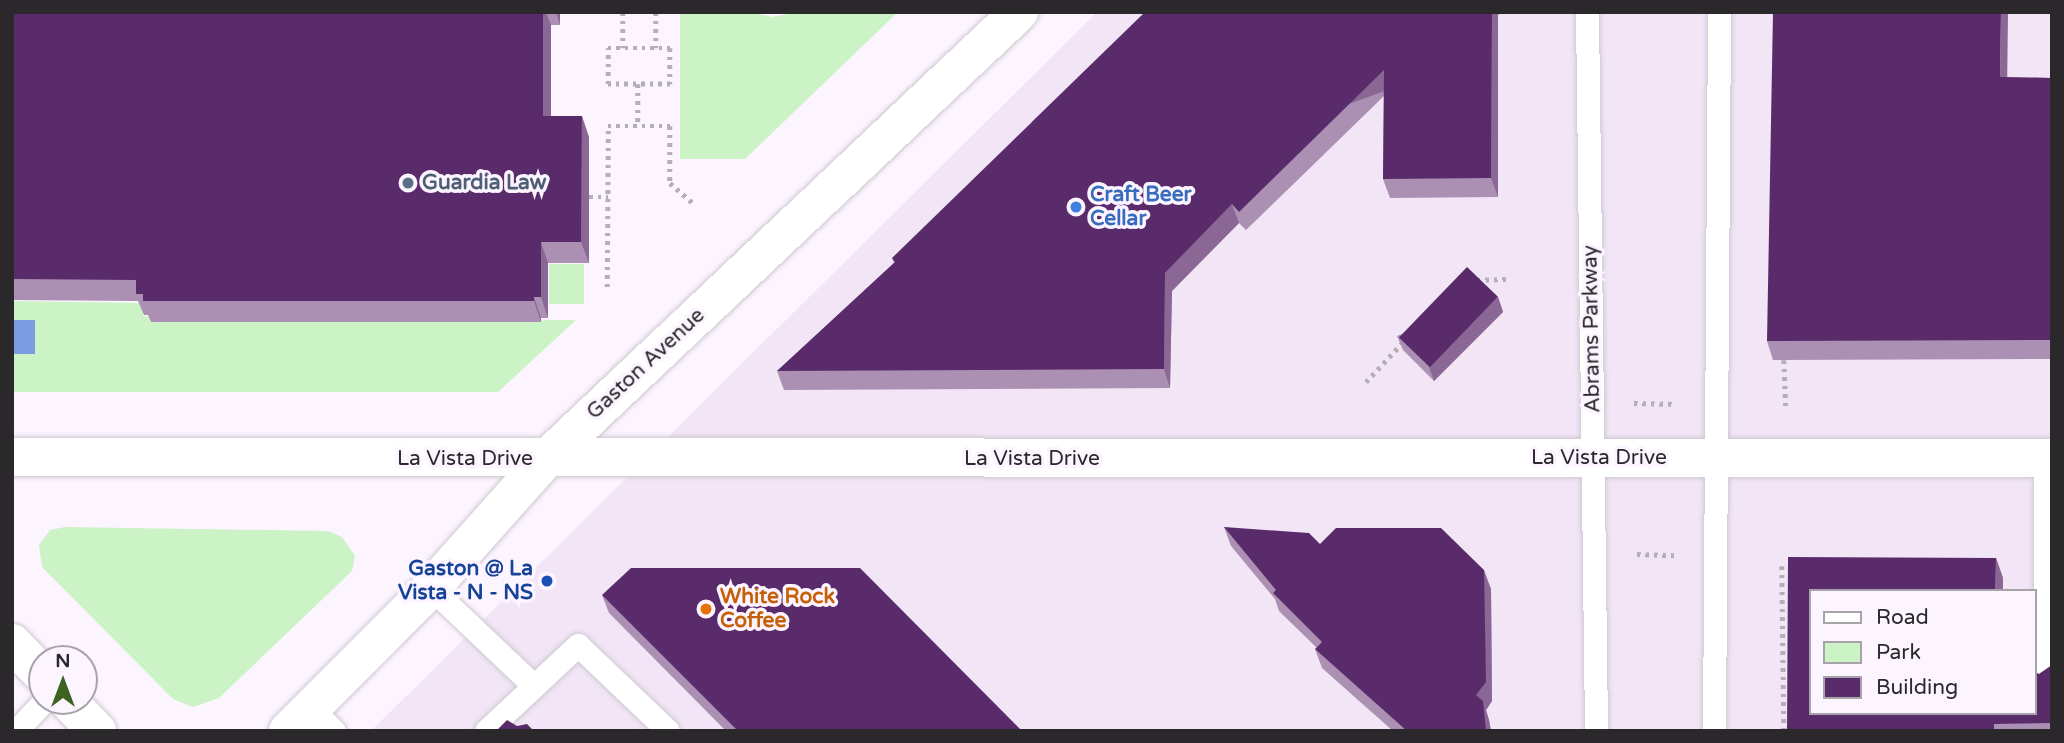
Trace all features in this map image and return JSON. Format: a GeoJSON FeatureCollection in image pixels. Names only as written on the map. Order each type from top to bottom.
{"type":"FeatureCollection","features":[{"type":"Feature","properties":{"kind":"street","name":"Gaston Avenue"},"geometry":{"type":"LineString","coordinates":[[311,723],[546,459],[1019,12]]}},
{"type":"Feature","properties":{"kind":"street","name":"La Vista Drive"},"geometry":{"type":"LineString","coordinates":[[12,457],[2049,458]]}},
{"type":"Feature","properties":{"kind":"street"},"geometry":{"type":"LineString","coordinates":[[12,643],[28,660]]}},
{"type":"Feature","properties":{"kind":"street"},"geometry":{"type":"LineString","coordinates":[[82,715],[97,731]]}},
{"type":"Feature","properties":{"kind":"lane","name":"Abrams Parkway"},"geometry":{"type":"LineString","coordinates":[[1587,12],[1595,458],[1595,731]]}},
{"type":"Feature","properties":{"kind":"lane"},"geometry":{"type":"LineString","coordinates":[[1714,731],[1719,12]]}},
{"type":"Feature","properties":{"kind":"lane"},"geometry":{"type":"LineString","coordinates":[[2045,680],[2049,458]]}},
{"type":"Feature","properties":{"kind":"lane"},"geometry":{"type":"LineString","coordinates":[[430,588],[534,686]]}},
{"type":"Feature","properties":{"kind":"lane"},"geometry":{"type":"LineString","coordinates":[[486,731],[578,645],[668,731]]}},
{"type":"Feature","properties":{"kind":"lane"},"geometry":{"type":"LineString","coordinates":[[506,712],[526,731]]}},
{"type":"Feature","properties":{"kind":"lane"},"geometry":{"type":"LineString","coordinates":[[16,731],[31,715]]}},
{"type":"Feature","properties":{"kind":"path"},"geometry":{"type":"LineString","coordinates":[[623,12],[623,48]]}},
{"type":"Feature","properties":{"kind":"path"},"geometry":{"type":"LineString","coordinates":[[656,12],[656,48]]}},
{"type":"Feature","properties":{"kind":"path"},"geometry":{"type":"LineString","coordinates":[[608,48],[623,48],[670,48],[670,84],[608,84],[608,48]]}},
{"type":"Feature","properties":{"kind":"path"},"geometry":{"type":"LineString","coordinates":[[638,84],[638,126]]}},
{"type":"Feature","properties":{"kind":"path"},"geometry":{"type":"LineString","coordinates":[[607,287],[608,126],[670,126],[670,183],[695,205]]}},
{"type":"Feature","properties":{"kind":"path"},"geometry":{"type":"LineString","coordinates":[[589,197],[608,197]]}},
{"type":"Feature","properties":{"kind":"path"},"geometry":{"type":"LineString","coordinates":[[1472,281],[1506,279]]}},
{"type":"Feature","properties":{"kind":"path"},"geometry":{"type":"LineString","coordinates":[[1366,382],[1413,332]]}},
{"type":"Feature","properties":{"kind":"path"},"geometry":{"type":"LineString","coordinates":[[1784,360],[1786,407]]}},
{"type":"Feature","properties":{"kind":"path"},"geometry":{"type":"LineString","coordinates":[[1634,403],[1680,404]]}},
{"type":"Feature","properties":{"kind":"path"},"geometry":{"type":"LineString","coordinates":[[1637,554],[1684,555]]}},
{"type":"Feature","properties":{"kind":"path"},"geometry":{"type":"LineString","coordinates":[[1782,566],[1784,731]]}},
{"type":"Feature","properties":{"kind":"shaded area"},"geometry":{"type":"Polygon","coordinates":[[[1097,12],[2052,12],[2052,731],[371,731],[1097,12]]]}},
{"type":"Feature","properties":{"kind":"green space"},"geometry":{"type":"Polygon","coordinates":[[[680,12],[752,12],[772,17],[799,12],[898,12],[745,159],[680,159],[680,12]]]}},
{"type":"Feature","properties":{"kind":"green space"},"geometry":{"type":"Polygon","coordinates":[[[549,264],[584,264],[584,304],[549,304],[549,264]]]}},
{"type":"Feature","properties":{"kind":"green space"},"geometry":{"type":"Polygon","coordinates":[[[12,301],[143,303],[143,316],[150,317],[150,322],[576,320],[498,392],[12,392],[12,301]]]}},
{"type":"Feature","properties":{"kind":"green space"},"geometry":{"type":"Polygon","coordinates":[[[65,527],[328,531],[342,537],[355,556],[352,571],[219,698],[193,707],[173,699],[42,567],[39,545],[50,530],[65,527]]]}},
{"type":"Feature","properties":{"kind":"water"},"geometry":{"type":"Polygon","coordinates":[[[12,320],[35,320],[35,354],[12,354],[12,320]]]}},
{"type":"Feature","properties":{"kind":"building"},"geometry":{"type":"Polygon","coordinates":[[[12,12],[543,12],[543,116],[582,116],[581,242],[541,242],[541,297],[534,297],[534,301],[143,301],[143,294],[136,294],[136,280],[12,279],[12,12]]]}},
{"type":"Feature","properties":{"kind":"building"},"geometry":{"type":"Polygon","coordinates":[[[1145,12],[1492,12],[1491,178],[1383,179],[1384,70],[1239,212],[1232,204],[1165,273],[1164,369],[777,371],[895,262],[892,258],[1145,12]]]}},
{"type":"Feature","properties":{"kind":"building"},"geometry":{"type":"Polygon","coordinates":[[[1773,12],[2001,12],[2000,77],[2052,78],[2052,340],[1767,341],[1773,12]]]}},
{"type":"Feature","properties":{"kind":"building"},"geometry":{"type":"Polygon","coordinates":[[[1467,267],[1498,297],[1430,367],[1399,337],[1467,267]]]}},
{"type":"Feature","properties":{"kind":"building"},"geometry":{"type":"Polygon","coordinates":[[[1224,527],[1309,533],[1320,544],[1336,528],[1441,528],[1484,570],[1486,682],[1476,695],[1483,701],[1486,731],[1407,731],[1315,649],[1322,642],[1273,593],[1276,590],[1224,527]]]}},
{"type":"Feature","properties":{"kind":"building"},"geometry":{"type":"Polygon","coordinates":[[[1788,557],[1996,558],[1995,589],[1808,589],[1808,715],[2036,715],[2036,672],[2039,674],[2052,665],[2052,723],[1994,724],[1994,731],[1787,731],[1788,557]]]}},
{"type":"Feature","properties":{"kind":"building"},"geometry":{"type":"Polygon","coordinates":[[[631,568],[860,568],[1022,731],[738,731],[602,595],[631,568]]]}},
{"type":"Feature","properties":{"kind":"building"},"geometry":{"type":"Polygon","coordinates":[[[507,720],[517,726],[527,724],[534,731],[496,731],[507,720]]]}},
{"type":"Feature","properties":{"kind":"place","name":"Guardia Law"},"geometry":{"type":"Point","coordinates":[408,183]}},
{"type":"Feature","properties":{"kind":"place","name":"Craft Beer Cellar"},"geometry":{"type":"Point","coordinates":[1076,207]}},
{"type":"Feature","properties":{"kind":"place","name":"Gaston @ La Vista - N - NS"},"geometry":{"type":"Point","coordinates":[547,581]}},
{"type":"Feature","properties":{"kind":"place","name":"White Rock Coffee"},"geometry":{"type":"Point","coordinates":[706,609]}}]}
